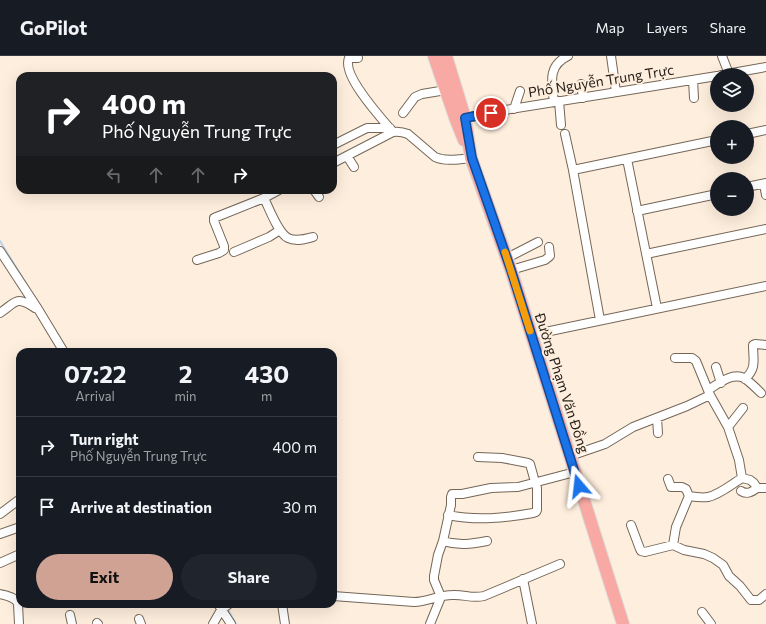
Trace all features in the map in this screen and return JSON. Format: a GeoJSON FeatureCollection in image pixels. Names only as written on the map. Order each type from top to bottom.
{"type":"FeatureCollection","features":[{"type":"Feature","properties":{"kind":"highway","name":"Đường Phạm Văn Đồng"},"geometry":{"type":"LineString","coordinates":[[434,56],[458,127],[471,155],[511,270],[623,624]]}},
{"type":"Feature","properties":{"kind":"highway","name":"Đường Phạm Văn Đồng"},"geometry":{"type":"LineString","coordinates":[[446,56],[465,118],[471,155]]}},
{"type":"Feature","properties":{"kind":"street"},"geometry":{"type":"LineString","coordinates":[[561,125],[552,81],[554,67],[563,58],[568,56]]}},
{"type":"Feature","properties":{"kind":"street"},"geometry":{"type":"LineString","coordinates":[[611,56],[616,92]]}},
{"type":"Feature","properties":{"kind":"street"},"geometry":{"type":"LineString","coordinates":[[722,56],[727,68]]}},
{"type":"Feature","properties":{"kind":"street"},"geometry":{"type":"LineString","coordinates":[[358,58],[349,58],[347,61],[354,82],[370,105],[392,130]]}},
{"type":"Feature","properties":{"kind":"street"},"geometry":{"type":"LineString","coordinates":[[754,69],[766,67]]}},
{"type":"Feature","properties":{"kind":"street","name":"Phố Nguyễn Trung Trực"},"geometry":{"type":"LineString","coordinates":[[465,118],[710,77]]}},
{"type":"Feature","properties":{"kind":"street"},"geometry":{"type":"LineString","coordinates":[[693,80],[694,98]]}},
{"type":"Feature","properties":{"kind":"street"},"geometry":{"type":"LineString","coordinates":[[581,84],[583,98]]}},
{"type":"Feature","properties":{"kind":"street"},"geometry":{"type":"LineString","coordinates":[[403,113],[415,97],[422,94],[446,90]]}},
{"type":"Feature","properties":{"kind":"street"},"geometry":{"type":"LineString","coordinates":[[514,109],[520,91]]}},
{"type":"Feature","properties":{"kind":"street"},"geometry":{"type":"LineString","coordinates":[[337,142],[367,128],[392,130],[408,134],[434,157],[439,159],[444,160],[471,155]]}},
{"type":"Feature","properties":{"kind":"street"},"geometry":{"type":"LineString","coordinates":[[337,161],[392,130]]}},
{"type":"Feature","properties":{"kind":"street"},"geometry":{"type":"LineString","coordinates":[[754,133],[766,130]]}},
{"type":"Feature","properties":{"kind":"street"},"geometry":{"type":"LineString","coordinates":[[565,134],[573,170],[600,320]]}},
{"type":"Feature","properties":{"kind":"street"},"geometry":{"type":"LineString","coordinates":[[573,170],[710,141]]}},
{"type":"Feature","properties":{"kind":"street"},"geometry":{"type":"LineString","coordinates":[[347,156],[354,167]]}},
{"type":"Feature","properties":{"kind":"street"},"geometry":{"type":"LineString","coordinates":[[627,159],[657,308]]}},
{"type":"Feature","properties":{"kind":"street"},"geometry":{"type":"LineString","coordinates":[[754,186],[765,184],[766,195]]}},
{"type":"Feature","properties":{"kind":"street"},"geometry":{"type":"LineString","coordinates":[[197,260],[219,254],[224,250],[214,218],[272,194]]}},
{"type":"Feature","properties":{"kind":"street"},"geometry":{"type":"LineString","coordinates":[[637,211],[710,195]]}},
{"type":"Feature","properties":{"kind":"street"},"geometry":{"type":"LineString","coordinates":[[264,198],[280,230],[287,238],[293,240],[305,239],[313,236]]}},
{"type":"Feature","properties":{"kind":"street"},"geometry":{"type":"LineString","coordinates":[[646,254],[766,229]]}},
{"type":"Feature","properties":{"kind":"street"},"geometry":{"type":"LineString","coordinates":[[234,252],[264,240],[280,230]]}},
{"type":"Feature","properties":{"kind":"street"},"geometry":{"type":"LineString","coordinates":[[507,258],[538,242]]}},
{"type":"Feature","properties":{"kind":"street"},"geometry":{"type":"LineString","coordinates":[[511,270],[545,260],[550,256],[549,247]]}},
{"type":"Feature","properties":{"kind":"street"},"geometry":{"type":"LineString","coordinates":[[0,252],[38,309],[62,348]]}},
{"type":"Feature","properties":{"kind":"street"},"geometry":{"type":"LineString","coordinates":[[531,335],[766,286]]}},
{"type":"Feature","properties":{"kind":"street"},"geometry":{"type":"LineString","coordinates":[[0,313],[10,305],[21,300],[38,309]]}},
{"type":"Feature","properties":{"kind":"street"},"geometry":{"type":"LineString","coordinates":[[745,379],[751,374],[753,369],[753,346],[755,344],[766,345]]}},
{"type":"Feature","properties":{"kind":"street"},"geometry":{"type":"LineString","coordinates":[[675,358],[692,358],[696,361],[728,427],[739,460],[742,478]]}},
{"type":"Feature","properties":{"kind":"street"},"geometry":{"type":"LineString","coordinates":[[716,367],[721,383]]}},
{"type":"Feature","properties":{"kind":"street"},"geometry":{"type":"LineString","coordinates":[[570,456],[605,444],[633,427],[694,403],[730,378],[741,377],[761,392]]}},
{"type":"Feature","properties":{"kind":"street"},"geometry":{"type":"LineString","coordinates":[[728,427],[743,408]]}},
{"type":"Feature","properties":{"kind":"street"},"geometry":{"type":"LineString","coordinates":[[657,418],[658,433]]}},
{"type":"Feature","properties":{"kind":"street"},"geometry":{"type":"LineString","coordinates":[[448,515],[462,518],[477,518],[506,517],[536,512],[537,488],[530,464],[502,458],[478,457]]}},
{"type":"Feature","properties":{"kind":"street"},"geometry":{"type":"LineString","coordinates":[[430,624],[441,597],[434,580],[434,576],[438,555],[444,541],[451,505],[451,497],[454,493],[462,494],[491,488],[518,487],[575,472]]}},
{"type":"Feature","properties":{"kind":"street"},"geometry":{"type":"LineString","coordinates":[[689,496],[704,498],[710,497],[742,478],[750,480],[756,487],[762,488]]}},
{"type":"Feature","properties":{"kind":"street"},"geometry":{"type":"LineString","coordinates":[[668,479],[671,488],[682,487],[686,489],[689,496],[676,527],[673,545]]}},
{"type":"Feature","properties":{"kind":"street"},"geometry":{"type":"LineString","coordinates":[[741,491],[748,493],[762,488]]}},
{"type":"Feature","properties":{"kind":"street"},"geometry":{"type":"LineString","coordinates":[[0,514],[16,501]]}},
{"type":"Feature","properties":{"kind":"street"},"geometry":{"type":"LineString","coordinates":[[631,525],[642,551],[645,552],[673,545],[684,550],[709,556],[723,566],[729,576],[740,586],[751,600],[760,600],[766,594]]}},
{"type":"Feature","properties":{"kind":"street"},"geometry":{"type":"LineString","coordinates":[[0,534],[16,528]]}},
{"type":"Feature","properties":{"kind":"street"},"geometry":{"type":"LineString","coordinates":[[444,541],[454,544],[471,544],[486,541]]}},
{"type":"Feature","properties":{"kind":"street"},"geometry":{"type":"LineString","coordinates":[[0,563],[16,556]]}},
{"type":"Feature","properties":{"kind":"street"},"geometry":{"type":"LineString","coordinates":[[337,596],[414,602],[422,602],[454,595],[478,597],[484,596],[560,564]]}},
{"type":"Feature","properties":{"kind":"street"},"geometry":{"type":"LineString","coordinates":[[523,579],[532,624]]}},
{"type":"Feature","properties":{"kind":"street"},"geometry":{"type":"LineString","coordinates":[[0,594],[16,600]]}},
{"type":"Feature","properties":{"kind":"street"},"geometry":{"type":"LineString","coordinates":[[18,608],[19,624]]}},
{"type":"Feature","properties":{"kind":"street"},"geometry":{"type":"LineString","coordinates":[[213,624],[223,608]]}},
{"type":"Feature","properties":{"kind":"street"},"geometry":{"type":"LineString","coordinates":[[225,608],[231,624]]}},
{"type":"Feature","properties":{"kind":"street"},"geometry":{"type":"LineString","coordinates":[[283,608],[285,624]]}},
{"type":"Feature","properties":{"kind":"street"},"geometry":{"type":"LineString","coordinates":[[702,612],[710,624]]}},
{"type":"Feature","properties":{"kind":"street"},"geometry":{"type":"LineString","coordinates":[[70,615],[72,624]]}},
{"type":"Feature","properties":{"kind":"waterway"},"geometry":{"type":"LineString","coordinates":[[0,241],[27,285]]}},
{"type":"Feature","properties":{"kind":"waterway"},"geometry":{"type":"LineString","coordinates":[[227,608],[236,624]]}},
{"type":"Feature","properties":{"kind":"slow traffic"},"geometry":{"type":"LineString","coordinates":[[505,252],[530,331]]}},
{"type":"Feature","properties":{"kind":"route"},"geometry":{"type":"LineString","coordinates":[[491,113],[465,118],[470,152],[511,270],[579,486]]}}]}
